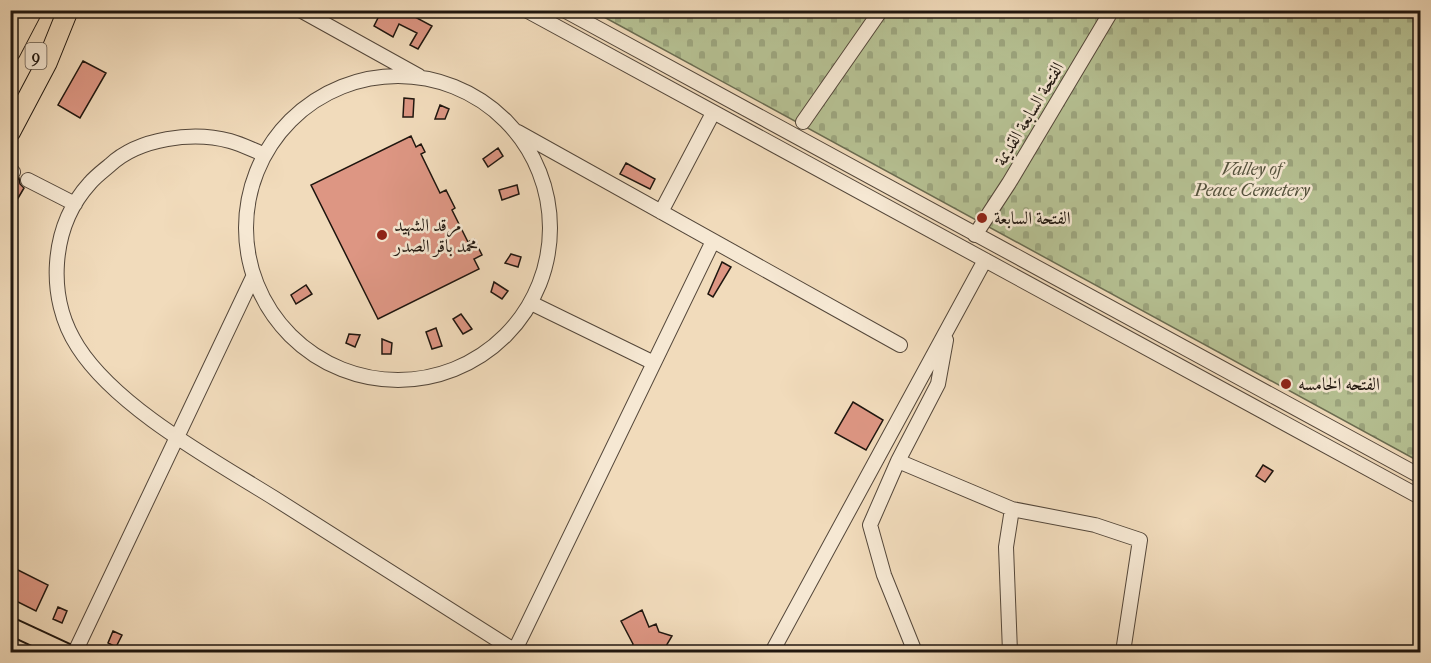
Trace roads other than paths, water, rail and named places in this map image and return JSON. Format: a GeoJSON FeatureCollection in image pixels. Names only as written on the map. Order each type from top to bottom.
{"type":"FeatureCollection","features":[{"type":"Feature","properties":{"kind":"highway"},"geometry":{"type":"LineString","coordinates":[[10,32],[24,10]]}},
{"type":"Feature","properties":{"kind":"highway","name":"9"},"geometry":{"type":"LineString","coordinates":[[10,52],[32,10]]}},
{"type":"Feature","properties":{"kind":"highway","name":"9"},"geometry":{"type":"LineString","coordinates":[[10,102],[61,10]]}},
{"type":"Feature","properties":{"kind":"highway"},"geometry":{"type":"LineString","coordinates":[[10,132],[47,62],[68,10]]}},
{"type":"Feature","properties":{"kind":"main road"},"geometry":{"type":"LineString","coordinates":[[10,626],[66,652]]}},
{"type":"Feature","properties":{"kind":"street"},"geometry":{"type":"LineString","coordinates":[[300,10],[422,78],[466,93],[487,105],[514,129],[900,345]]}},
{"type":"Feature","properties":{"kind":"street"},"geometry":{"type":"LineString","coordinates":[[525,10],[1420,497]]}},
{"type":"Feature","properties":{"kind":"street"},"geometry":{"type":"LineString","coordinates":[[552,25],[554,15],[563,10],[1420,476]]}},
{"type":"Feature","properties":{"kind":"street"},"geometry":{"type":"LineString","coordinates":[[803,122],[880,10]]}},
{"type":"Feature","properties":{"kind":"street","name":"الفتحة السابعة القديمة"},"geometry":{"type":"LineString","coordinates":[[975,235],[1009,183],[1112,10]]}},
{"type":"Feature","properties":{"kind":"street"},"geometry":{"type":"LineString","coordinates":[[422,78],[384,76],[348,84],[314,100],[285,124],[263,154],[251,184],[245,214],[246,246],[253,277],[268,309],[290,336],[318,358],[349,373],[384,380],[419,379],[453,371],[484,354],[510,332],[531,303],[543,275],[550,244],[550,214],[543,183],[531,155],[514,129]]}},
{"type":"Feature","properties":{"kind":"street"},"geometry":{"type":"LineString","coordinates":[[661,212],[713,113]]}},
{"type":"Feature","properties":{"kind":"street"},"geometry":{"type":"LineString","coordinates":[[263,154],[232,141],[208,136],[184,136],[147,144],[114,161],[90,183],[66,222],[59,245],[56,273],[65,321],[78,347],[94,368],[122,396],[177,437],[514,652],[713,241]]}},
{"type":"Feature","properties":{"kind":"street"},"geometry":{"type":"LineString","coordinates":[[28,180],[75,204]]}},
{"type":"Feature","properties":{"kind":"street"},"geometry":{"type":"LineString","coordinates":[[772,652],[985,260]]}},
{"type":"Feature","properties":{"kind":"street"},"geometry":{"type":"LineString","coordinates":[[75,652],[253,277]]}},
{"type":"Feature","properties":{"kind":"street"},"geometry":{"type":"LineString","coordinates":[[531,303],[654,363]]}},
{"type":"Feature","properties":{"kind":"street"},"geometry":{"type":"LineString","coordinates":[[915,652],[884,575],[870,525],[898,461],[938,384],[949,326]]}},
{"type":"Feature","properties":{"kind":"street"},"geometry":{"type":"LineString","coordinates":[[1226,391],[1234,382],[1233,374]]}},
{"type":"Feature","properties":{"kind":"street"},"geometry":{"type":"LineString","coordinates":[[1257,408],[1258,400],[1267,392]]}},
{"type":"Feature","properties":{"kind":"street"},"geometry":{"type":"LineString","coordinates":[[898,461],[1012,509],[1095,525],[1140,540],[1123,652]]}},
{"type":"Feature","properties":{"kind":"street"},"geometry":{"type":"LineString","coordinates":[[1010,652],[1006,547],[1012,509]]}},
{"type":"Feature","properties":{"kind":"place","name":"الفتحة السابعة"},"geometry":{"type":"Point","coordinates":[982,218]}},
{"type":"Feature","properties":{"kind":"place","name":"مرقد الشهيد محمد باقر الصدر"},"geometry":{"type":"Point","coordinates":[382,235]}},
{"type":"Feature","properties":{"kind":"place","name":"الفتحه الخامسه"},"geometry":{"type":"Point","coordinates":[1286,384]}},
{"type":"Feature","properties":{"kind":"park label","name":"Valley of Peace Cemetery"},"geometry":{"type":"Point","coordinates":[1252,180]}}]}
